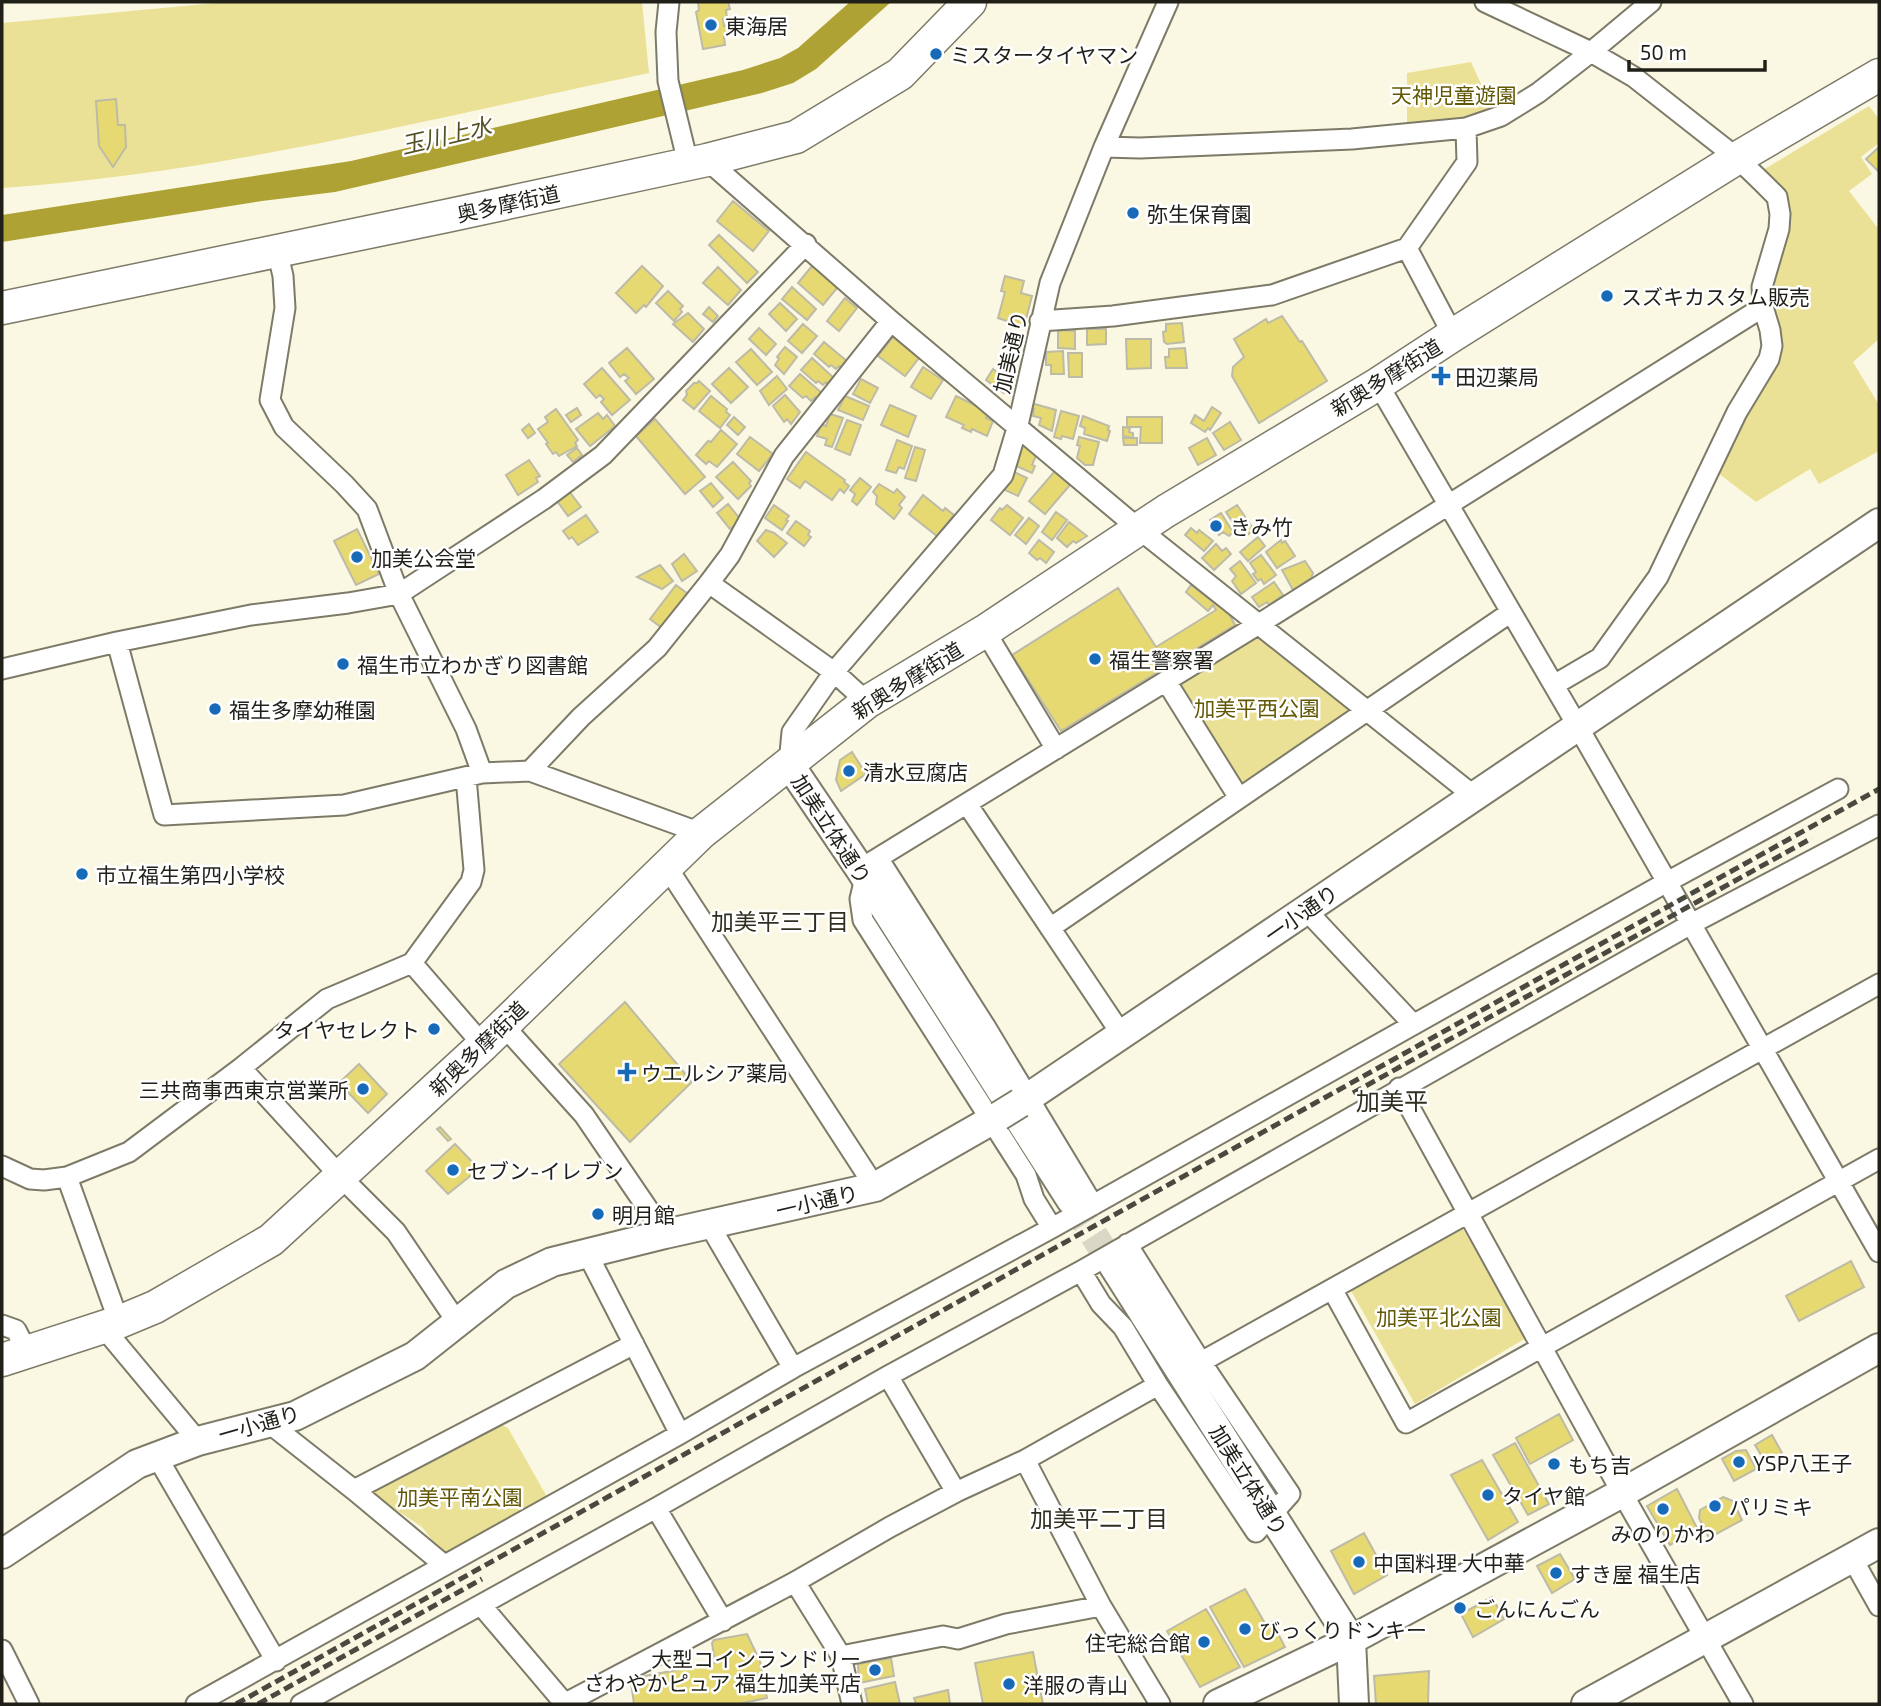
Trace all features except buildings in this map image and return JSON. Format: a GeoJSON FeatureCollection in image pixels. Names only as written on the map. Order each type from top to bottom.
{"type":"FeatureCollection","features":[{"type":"Feature","properties":{"kind":"main road","name":"奥多摩街道"},"geometry":{"type":"LineString","coordinates":[[2,308],[446,216],[693,157],[796,137],[845,110],[900,74],[970,2]]}},
{"type":"Feature","properties":{"kind":"main road","name":"新奥多摩街道"},"geometry":{"type":"LineString","coordinates":[[14,1356],[155,1307],[271,1240],[493,1035],[701,833],[867,702],[985,631],[1139,529],[1378,384],[1737,158],[1879,75]]}},
{"type":"Feature","properties":{"kind":"street"},"geometry":{"type":"LineString","coordinates":[[669,2],[666,32],[668,80],[693,157],[806,244],[891,321],[1139,529],[1474,796]]}},
{"type":"Feature","properties":{"kind":"street","name":"加美通り"},"geometry":{"type":"LineString","coordinates":[[789,765],[792,733],[834,672],[1003,475],[1018,425],[1050,283],[1104,147],[1168,2]]}},
{"type":"Feature","properties":{"kind":"street"},"geometry":{"type":"LineString","coordinates":[[1485,2],[1591,52],[1634,77],[1737,158],[1777,197],[1780,214],[1779,229],[1762,288],[1763,307],[1772,346],[1769,359],[1737,412],[1658,577],[1600,658],[1554,685]]}},
{"type":"Feature","properties":{"kind":"street"},"geometry":{"type":"LineString","coordinates":[[1104,147],[1140,148],[1352,139],[1466,128],[1501,116],[1538,93],[1651,2]]}},
{"type":"Feature","properties":{"kind":"street"},"geometry":{"type":"LineString","coordinates":[[1040,321],[1114,316],[1272,295],[1406,248],[1466,162],[1466,128]]}},
{"type":"Feature","properties":{"kind":"street"},"geometry":{"type":"LineString","coordinates":[[2,669],[251,615],[399,594],[544,499],[603,455],[806,244]]}},
{"type":"Feature","properties":{"kind":"street"},"geometry":{"type":"LineString","coordinates":[[1406,248],[1453,335]]}},
{"type":"Feature","properties":{"kind":"street"},"geometry":{"type":"LineString","coordinates":[[2,1166],[30,1180],[66,1177],[129,1152],[327,999],[412,963],[471,882],[474,870],[474,775],[466,729],[399,594],[367,509],[284,427],[270,400],[285,308],[283,276],[277,250]]}},
{"type":"Feature","properties":{"kind":"street"},"geometry":{"type":"LineString","coordinates":[[1082,1202],[863,920],[860,899],[869,874],[967,804],[1763,307]]}},
{"type":"Feature","properties":{"kind":"street"},"geometry":{"type":"LineString","coordinates":[[530,771],[581,717],[657,648],[730,555],[784,456],[891,321]]}},
{"type":"Feature","properties":{"kind":"street"},"geometry":{"type":"LineString","coordinates":[[1378,384],[1879,1252]]}},
{"type":"Feature","properties":{"kind":"street","name":"一小通り"},"geometry":{"type":"LineString","coordinates":[[2,1554],[136,1464],[198,1441],[295,1416],[415,1356],[506,1284],[552,1262],[875,1187],[1009,1110],[1879,523]]}},
{"type":"Feature","properties":{"kind":"street"},"geometry":{"type":"LineString","coordinates":[[709,583],[834,672],[867,702]]}},
{"type":"Feature","properties":{"kind":"street"},"geometry":{"type":"LineString","coordinates":[[1050,928],[1511,612]]}},
{"type":"Feature","properties":{"kind":"street"},"geometry":{"type":"LineString","coordinates":[[985,631],[1056,749]]}},
{"type":"Feature","properties":{"kind":"street"},"geometry":{"type":"LineString","coordinates":[[117,642],[164,815],[344,805],[474,775],[530,771],[701,833]]}},
{"type":"Feature","properties":{"kind":"street"},"geometry":{"type":"LineString","coordinates":[[1166,681],[1239,799]]}},
{"type":"Feature","properties":{"kind":"street","name":"加美立体通り"},"geometry":{"type":"LineString","coordinates":[[789,765],[869,874],[1082,1202]]}},
{"type":"Feature","properties":{"kind":"street"},"geometry":{"type":"LineString","coordinates":[[196,1704],[793,1368],[1052,1228],[1082,1202],[1413,1024],[1838,789]]}},
{"type":"Feature","properties":{"kind":"street"},"geometry":{"type":"LineString","coordinates":[[967,804],[1122,1035]]}},
{"type":"Feature","properties":{"kind":"street"},"geometry":{"type":"LineString","coordinates":[[301,1704],[1081,1270],[1120,1255],[1399,1088],[1692,924],[1879,825]]}},
{"type":"Feature","properties":{"kind":"street"},"geometry":{"type":"LineString","coordinates":[[667,867],[875,1187]]}},
{"type":"Feature","properties":{"kind":"street"},"geometry":{"type":"LineString","coordinates":[[869,874],[985,1026],[1026,1175],[1034,1199],[1052,1228]]}},
{"type":"Feature","properties":{"kind":"street"},"geometry":{"type":"LineString","coordinates":[[1306,909],[1413,1024]]}},
{"type":"Feature","properties":{"kind":"street"},"geometry":{"type":"LineString","coordinates":[[412,963],[584,1115],[665,1234]]}},
{"type":"Feature","properties":{"kind":"street"},"geometry":{"type":"LineString","coordinates":[[1201,1362],[1879,984]]}},
{"type":"Feature","properties":{"kind":"street"},"geometry":{"type":"LineString","coordinates":[[241,1068],[340,1176],[396,1232],[457,1322]]}},
{"type":"Feature","properties":{"kind":"street"},"geometry":{"type":"LineString","coordinates":[[1399,1088],[1622,1493],[1743,1704]]}},
{"type":"Feature","properties":{"kind":"street"},"geometry":{"type":"LineString","coordinates":[[1332,1289],[1406,1423],[1879,1159]]}},
{"type":"Feature","properties":{"kind":"street"},"geometry":{"type":"LineString","coordinates":[[66,1177],[111,1324],[198,1441]]}},
{"type":"Feature","properties":{"kind":"street"},"geometry":{"type":"LineString","coordinates":[[710,1226],[793,1368]]}},
{"type":"Feature","properties":{"kind":"street"},"geometry":{"type":"LineString","coordinates":[[587,1253],[680,1434]]}},
{"type":"Feature","properties":{"kind":"street"},"geometry":{"type":"LineString","coordinates":[[1081,1270],[1101,1304],[1123,1327],[1158,1385],[1256,1532],[1290,1494],[1201,1362],[1120,1255]]}},
{"type":"Feature","properties":{"kind":"street","name":"加美立体通り"},"geometry":{"type":"LineString","coordinates":[[1120,1255],[1272,1516],[1351,1640],[1354,1704]]}},
{"type":"Feature","properties":{"kind":"street"},"geometry":{"type":"LineString","coordinates":[[2,1325],[16,1331],[14,1356]]}},
{"type":"Feature","properties":{"kind":"street"},"geometry":{"type":"LineString","coordinates":[[354,1490],[634,1344]]}},
{"type":"Feature","properties":{"kind":"street"},"geometry":{"type":"LineString","coordinates":[[1218,1704],[1351,1640],[1622,1493],[1879,1348]]}},
{"type":"Feature","properties":{"kind":"street"},"geometry":{"type":"LineString","coordinates":[[888,1376],[956,1492]]}},
{"type":"Feature","properties":{"kind":"street"},"geometry":{"type":"LineString","coordinates":[[481,1605],[565,1704],[795,1582],[890,1527],[1025,1460],[1158,1385]]}},
{"type":"Feature","properties":{"kind":"street"},"geometry":{"type":"LineString","coordinates":[[269,1423],[443,1564]]}},
{"type":"Feature","properties":{"kind":"street"},"geometry":{"type":"LineString","coordinates":[[156,1455],[276,1661]]}},
{"type":"Feature","properties":{"kind":"street"},"geometry":{"type":"LineString","coordinates":[[1025,1460],[1101,1606],[1160,1704]]}},
{"type":"Feature","properties":{"kind":"street"},"geometry":{"type":"LineString","coordinates":[[656,1508],[723,1621]]}},
{"type":"Feature","properties":{"kind":"street"},"geometry":{"type":"LineString","coordinates":[[1586,1704],[1879,1543]]}},
{"type":"Feature","properties":{"kind":"street"},"geometry":{"type":"LineString","coordinates":[[1852,1558],[1879,1606]]}},
{"type":"Feature","properties":{"kind":"street"},"geometry":{"type":"LineString","coordinates":[[795,1582],[841,1656],[852,1704]]}},
{"type":"Feature","properties":{"kind":"street"},"geometry":{"type":"LineString","coordinates":[[841,1656],[943,1636],[958,1639],[1006,1624],[1101,1606]]}},
{"type":"Feature","properties":{"kind":"street"},"geometry":{"type":"LineString","coordinates":[[2,1650],[29,1704]]}},
{"type":"Feature","properties":{"kind":"green space"},"geometry":{"type":"Polygon","coordinates":[[[227,2],[642,2],[649,73],[246,157],[84,181],[2,188],[2,23],[227,2]]]}},
{"type":"Feature","properties":{"kind":"green space","name":"天神児童遊園"},"geometry":{"type":"Polygon","coordinates":[[[1471,62],[1493,110],[1462,122],[1407,128],[1407,73],[1471,62]]]}},
{"type":"Feature","properties":{"kind":"green space"},"geometry":{"type":"Polygon","coordinates":[[[1869,106],[1879,119],[1879,143],[1861,157],[1872,174],[1849,191],[1877,227],[1879,226],[1879,339],[1853,362],[1879,405],[1879,451],[1819,484],[1810,469],[1756,502],[1714,470],[1779,357],[1767,290],[1787,223],[1763,170],[1869,106]]]}},
{"type":"Feature","properties":{"kind":"green space","name":"加美平西公園"},"geometry":{"type":"Polygon","coordinates":[[[1250,635],[1260,636],[1347,707],[1346,715],[1247,783],[1238,781],[1177,687],[1180,676],[1250,635]]]}},
{"type":"Feature","properties":{"kind":"green space","name":"加美平北公園"},"geometry":{"type":"Polygon","coordinates":[[[1463,1229],[1526,1338],[1415,1404],[1350,1289],[1463,1229]]]}},
{"type":"Feature","properties":{"kind":"green space","name":"加美平南公園"},"geometry":{"type":"Polygon","coordinates":[[[499,1424],[508,1428],[546,1495],[544,1503],[453,1553],[441,1552],[422,1527],[372,1494],[372,1488],[499,1424]]]}},
{"type":"Feature","properties":{"kind":"shaded area"},"geometry":{"type":"Polygon","coordinates":[[[850,2],[891,2],[816,69],[793,83],[762,93],[335,192],[2,242],[2,215],[351,161],[743,70],[780,58],[798,48],[850,2]]]}},
{"type":"Feature","properties":{"kind":"tunnel"},"geometry":{"type":"LineString","coordinates":[[1071,1200],[1113,1265]]}},
{"type":"Feature","properties":{"kind":"railway"},"geometry":{"type":"LineString","coordinates":[[236,1704],[1879,789]]}},
{"type":"Feature","properties":{"kind":"railway"},"geometry":{"type":"LineString","coordinates":[[1353,1093],[1812,838]]}},
{"type":"Feature","properties":{"kind":"railway"},"geometry":{"type":"LineString","coordinates":[[258,1704],[482,1579]]}},
{"type":"Feature","properties":{"kind":"place","name":"東海居"},"geometry":{"type":"Point","coordinates":[711,25]}},
{"type":"Feature","properties":{"kind":"place","name":"ミスタータイヤマン"},"geometry":{"type":"Point","coordinates":[936,54]}},
{"type":"Feature","properties":{"kind":"place","name":"弥生保育園"},"geometry":{"type":"Point","coordinates":[1133,213]}},
{"type":"Feature","properties":{"kind":"place","name":"スズキカスタム販売"},"geometry":{"type":"Point","coordinates":[1607,296]}},
{"type":"Feature","properties":{"kind":"place","name":"田辺薬局"},"geometry":{"type":"Point","coordinates":[1441,376]}},
{"type":"Feature","properties":{"kind":"place","name":"きみ竹"},"geometry":{"type":"Point","coordinates":[1216,526]}},
{"type":"Feature","properties":{"kind":"place","name":"加美公会堂"},"geometry":{"type":"Point","coordinates":[357,557]}},
{"type":"Feature","properties":{"kind":"place","name":"福生警察署"},"geometry":{"type":"Point","coordinates":[1095,659]}},
{"type":"Feature","properties":{"kind":"place","name":"福生市立わかぎり図書館"},"geometry":{"type":"Point","coordinates":[343,664]}},
{"type":"Feature","properties":{"kind":"place","name":"福生多摩幼稚園"},"geometry":{"type":"Point","coordinates":[215,709]}},
{"type":"Feature","properties":{"kind":"place","name":"清水豆腐店"},"geometry":{"type":"Point","coordinates":[849,771]}},
{"type":"Feature","properties":{"kind":"place","name":"市立福生第四小学校"},"geometry":{"type":"Point","coordinates":[82,874]}},
{"type":"Feature","properties":{"kind":"place","name":"タイヤセレクト"},"geometry":{"type":"Point","coordinates":[434,1029]}},
{"type":"Feature","properties":{"kind":"place","name":"ウエルシア薬局"},"geometry":{"type":"Point","coordinates":[627,1072]}},
{"type":"Feature","properties":{"kind":"place","name":"三共商事西東京営業所"},"geometry":{"type":"Point","coordinates":[363,1089]}},
{"type":"Feature","properties":{"kind":"place","name":"セブン-イレブン"},"geometry":{"type":"Point","coordinates":[453,1170]}},
{"type":"Feature","properties":{"kind":"place","name":"明月館"},"geometry":{"type":"Point","coordinates":[598,1214]}},
{"type":"Feature","properties":{"kind":"place","name":"YSP八王子"},"geometry":{"type":"Point","coordinates":[1739,1462]}},
{"type":"Feature","properties":{"kind":"place","name":"もち吉"},"geometry":{"type":"Point","coordinates":[1554,1464]}},
{"type":"Feature","properties":{"kind":"place","name":"タイヤ館"},"geometry":{"type":"Point","coordinates":[1488,1495]}},
{"type":"Feature","properties":{"kind":"place","name":"パリミキ"},"geometry":{"type":"Point","coordinates":[1715,1506]}},
{"type":"Feature","properties":{"kind":"place","name":"みのりかわ"},"geometry":{"type":"Point","coordinates":[1663,1509]}},
{"type":"Feature","properties":{"kind":"place","name":"中国料理 大中華"},"geometry":{"type":"Point","coordinates":[1359,1562]}},
{"type":"Feature","properties":{"kind":"place","name":"すき屋 福生店"},"geometry":{"type":"Point","coordinates":[1556,1573]}},
{"type":"Feature","properties":{"kind":"place","name":"ごんにんごん"},"geometry":{"type":"Point","coordinates":[1460,1608]}},
{"type":"Feature","properties":{"kind":"place","name":"びっくりドンキー"},"geometry":{"type":"Point","coordinates":[1245,1629]}},
{"type":"Feature","properties":{"kind":"place","name":"住宅総合館"},"geometry":{"type":"Point","coordinates":[1204,1642]}},
{"type":"Feature","properties":{"kind":"place","name":"大型コインランドリー さわやかピュア 福生加美平店"},"geometry":{"type":"Point","coordinates":[875,1670]}},
{"type":"Feature","properties":{"kind":"place","name":"洋服の青山"},"geometry":{"type":"Point","coordinates":[1009,1684]}},
{"type":"Feature","properties":{"kind":"district","name":"加美平三丁目"},"geometry":{"type":"Point","coordinates":[780,921]}},
{"type":"Feature","properties":{"kind":"district","name":"加美平"},"geometry":{"type":"Point","coordinates":[1392,1100]}},
{"type":"Feature","properties":{"kind":"district","name":"加美平二丁目"},"geometry":{"type":"Point","coordinates":[1099,1518]}},
{"type":"Feature","properties":{"kind":"water label","name":"玉川上水"},"geometry":{"type":"Point","coordinates":[446,135]}}]}
